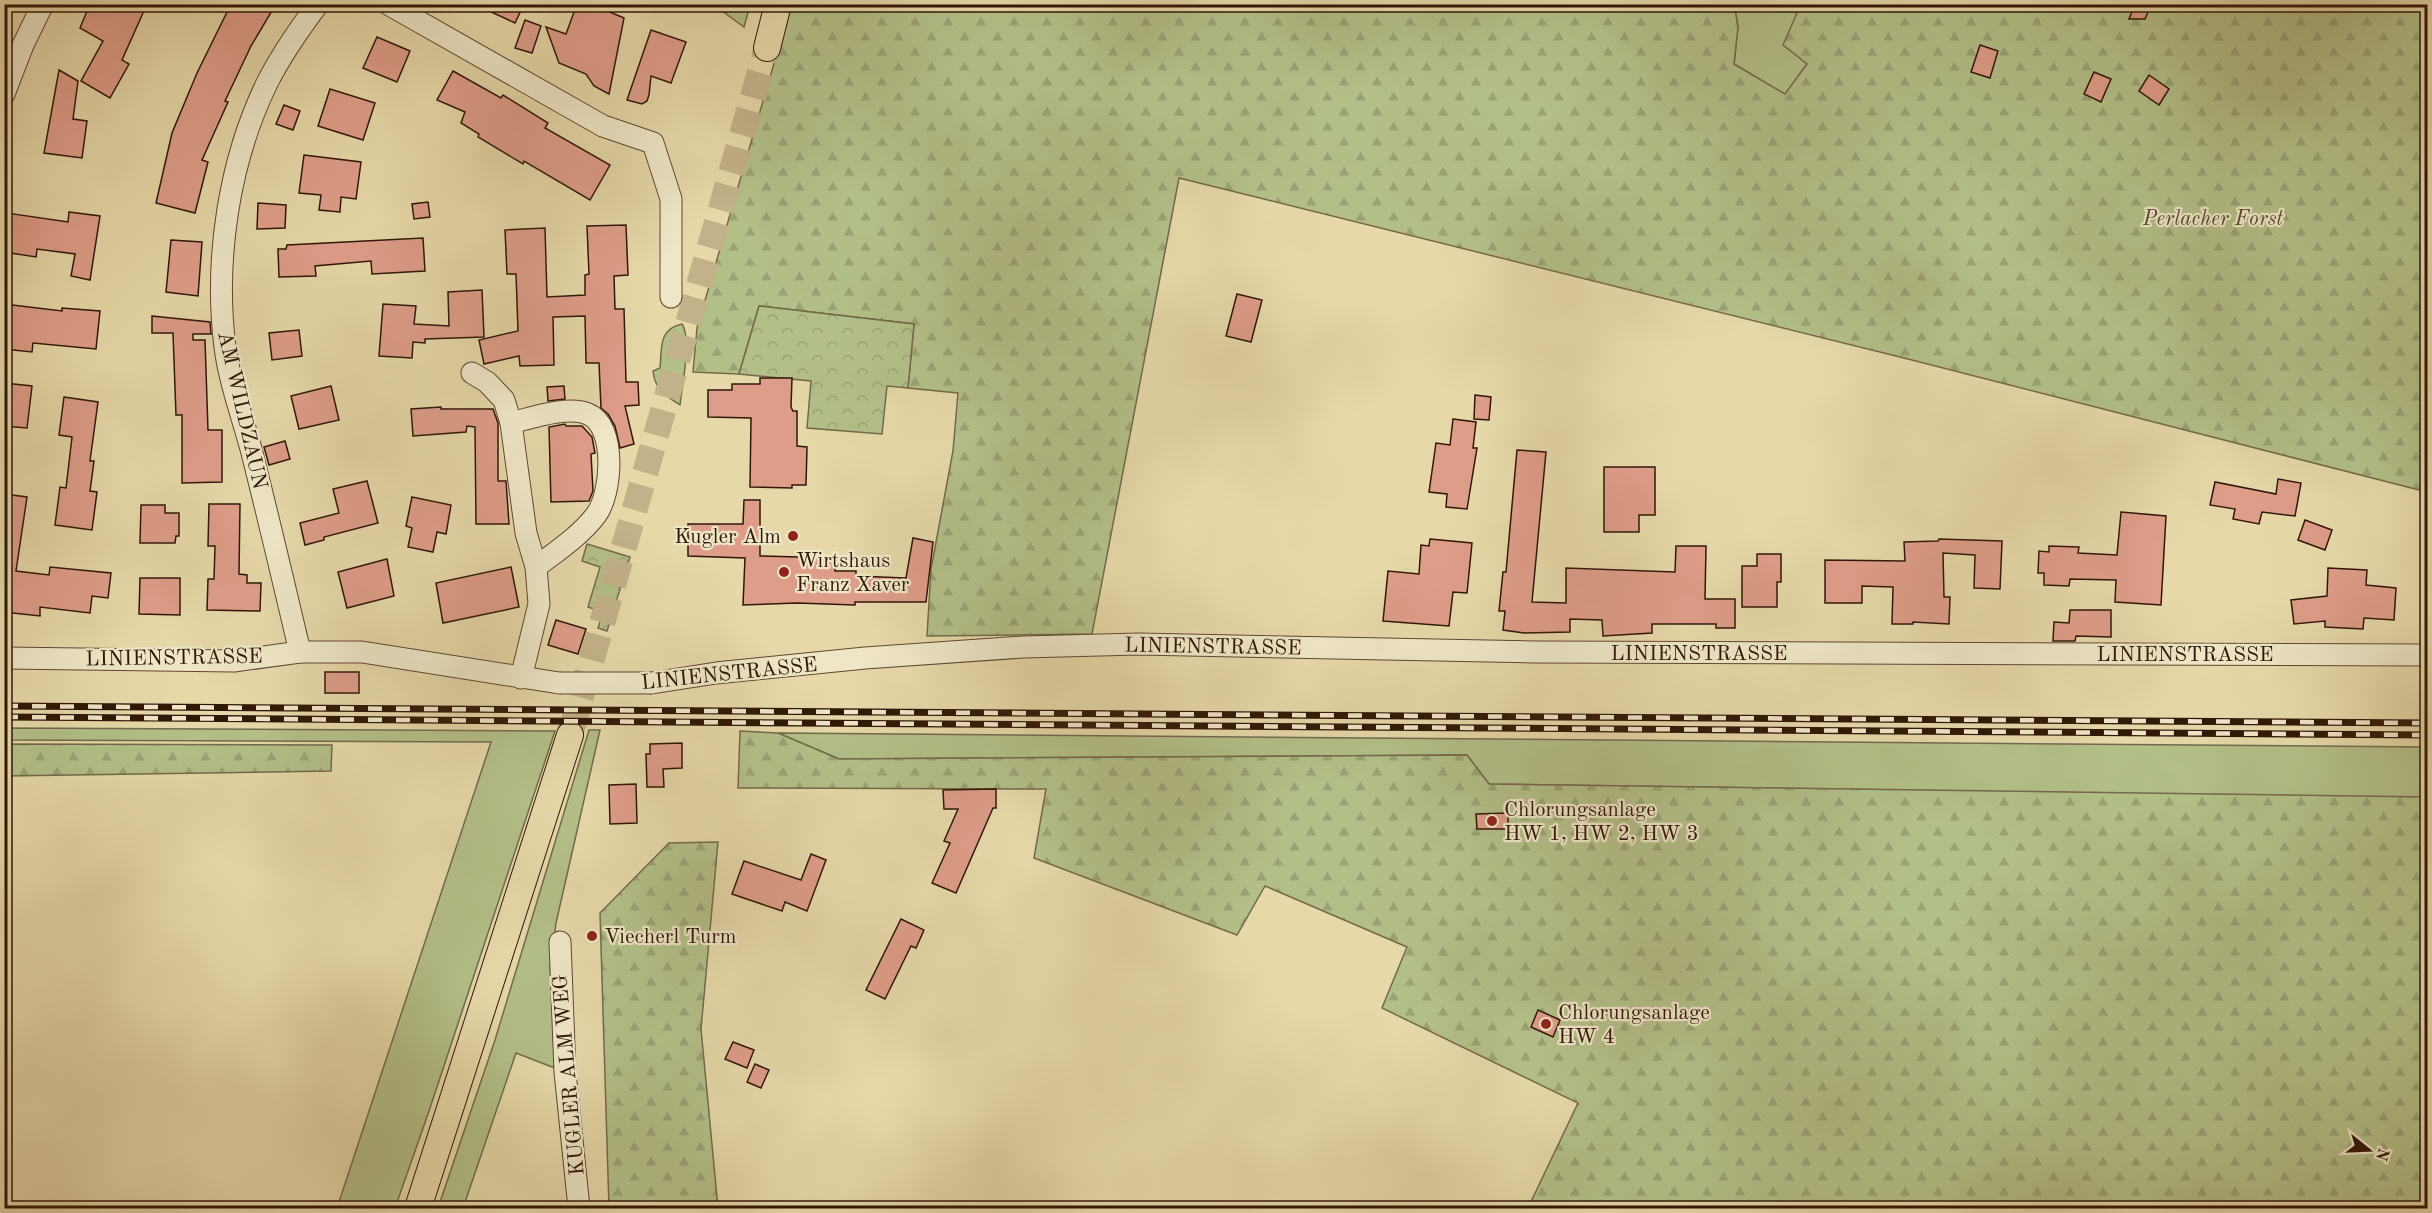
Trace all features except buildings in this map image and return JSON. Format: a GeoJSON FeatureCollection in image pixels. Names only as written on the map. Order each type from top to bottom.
{"type":"FeatureCollection","features":[{"type":"Feature","properties":{"kind":"main road"},"geometry":{"type":"LineString","coordinates":[[767,48],[778,4]]}},
{"type":"Feature","properties":{"kind":"main road"},"geometry":{"type":"LineString","coordinates":[[418,1209],[570,735]]}},
{"type":"Feature","properties":{"kind":"street"},"geometry":{"type":"LineString","coordinates":[[4,93],[43,4]]}},
{"type":"Feature","properties":{"kind":"street","name":"AM WILDZAUN"},"geometry":{"type":"LineString","coordinates":[[300,652],[225,349],[221,287],[223,251],[233,190],[248,129],[269,80],[318,4]]}},
{"type":"Feature","properties":{"kind":"street"},"geometry":{"type":"LineString","coordinates":[[388,4],[603,126],[652,143],[671,199],[671,297]]}},
{"type":"Feature","properties":{"kind":"street"},"geometry":{"type":"LineString","coordinates":[[472,373],[487,382],[504,400],[511,423],[526,533],[536,567],[539,604],[521,678]]}},
{"type":"Feature","properties":{"kind":"street"},"geometry":{"type":"LineString","coordinates":[[511,423],[573,411],[590,414],[604,430],[609,464],[608,489],[597,514],[571,540],[536,567]]}},
{"type":"Feature","properties":{"kind":"street","name":"LINIENSTRASSE"},"geometry":{"type":"LineString","coordinates":[[4,658],[234,661],[300,652],[362,652],[559,683],[652,683],[716,673],[865,658],[1023,647],[1129,644],[1545,652],[2427,655]]}},
{"type":"Feature","properties":{"kind":"street","name":"KUGLER ALM WEG"},"geometry":{"type":"LineString","coordinates":[[560,942],[565,1072],[579,1209]]}},
{"type":"Feature","properties":{"kind":"green space"},"geometry":{"type":"Polygon","coordinates":[[[714,5],[750,5],[744,27],[714,5]]]}},
{"type":"Feature","properties":{"kind":"green space","name":"Perlacher Forst"},"geometry":{"type":"Polygon","coordinates":[[[791,5],[1734,5],[1738,26],[1734,64],[1785,94],[1807,64],[1783,45],[1797,13],[1784,5],[2427,5],[2427,492],[1904,358],[1179,178],[1092,634],[927,636],[931,569],[953,451],[958,393],[908,388],[914,324],[759,306],[739,374],[693,372],[697,328],[791,5]]]}},
{"type":"Feature","properties":{"kind":"green space"},"geometry":{"type":"Polygon","coordinates":[[[1734,5],[1784,5],[1797,12],[1807,64],[1785,95],[1734,64],[1738,26],[1734,5]]]}},
{"type":"Feature","properties":{"kind":"green space"},"geometry":{"type":"Polygon","coordinates":[[[759,306],[914,324],[908,388],[887,386],[882,434],[807,428],[811,381],[739,374],[759,306]]]}},
{"type":"Feature","properties":{"kind":"green space"},"geometry":{"type":"Polygon","coordinates":[[[682,324],[685,331],[686,351],[680,405],[658,387],[653,371],[660,368],[665,335],[669,330],[682,324]]]}},
{"type":"Feature","properties":{"kind":"green space"},"geometry":{"type":"Polygon","coordinates":[[[587,544],[630,557],[607,631],[598,628],[603,612],[588,607],[600,567],[582,561],[587,544]]]}},
{"type":"Feature","properties":{"kind":"green space"},"geometry":{"type":"Polygon","coordinates":[[[5,728],[555,731],[395,1208],[337,1208],[491,742],[5,740],[5,728]]]}},
{"type":"Feature","properties":{"kind":"green space"},"geometry":{"type":"Polygon","coordinates":[[[589,730],[600,730],[556,923],[550,967],[560,1070],[516,1053],[463,1208],[438,1208],[495,1040],[589,730]]]}},
{"type":"Feature","properties":{"kind":"green space"},"geometry":{"type":"Polygon","coordinates":[[[740,731],[778,733],[839,759],[1467,755],[1489,784],[2427,797],[2427,1208],[1528,1208],[1578,1103],[1382,1008],[1407,947],[1265,886],[1237,935],[1034,858],[1046,789],[738,788],[740,731]]]}},
{"type":"Feature","properties":{"kind":"green space"},"geometry":{"type":"Polygon","coordinates":[[[778,733],[2427,747],[2428,798],[1489,784],[1467,755],[839,759],[778,733]]]}},
{"type":"Feature","properties":{"kind":"green space"},"geometry":{"type":"Polygon","coordinates":[[[5,744],[332,745],[331,771],[5,776],[5,744]]]}},
{"type":"Feature","properties":{"kind":"green space"},"geometry":{"type":"Polygon","coordinates":[[[718,842],[701,1029],[718,1208],[609,1208],[600,913],[669,843],[718,842]]]}},
{"type":"Feature","properties":{"kind":"tunnel"},"geometry":{"type":"LineString","coordinates":[[570,735],[767,48]]}},
{"type":"Feature","properties":{"kind":"railway"},"geometry":{"type":"LineString","coordinates":[[4,706],[2428,723]]}},
{"type":"Feature","properties":{"kind":"railway"},"geometry":{"type":"LineString","coordinates":[[4,717],[2428,735]]}},
{"type":"Feature","properties":{"kind":"place","name":"Kugler Alm"},"geometry":{"type":"Point","coordinates":[793,536]}},
{"type":"Feature","properties":{"kind":"place","name":"Wirtshaus Franz Xaver"},"geometry":{"type":"Point","coordinates":[784,572]}},
{"type":"Feature","properties":{"kind":"place","name":"Chlorungsanlage HW 1, HW 2, HW 3"},"geometry":{"type":"Point","coordinates":[1492,821]}},
{"type":"Feature","properties":{"kind":"place","name":"Viecherl Turm"},"geometry":{"type":"Point","coordinates":[592,936]}},
{"type":"Feature","properties":{"kind":"place","name":"Chlorungsanlage HW 4"},"geometry":{"type":"Point","coordinates":[1546,1024]}}]}
